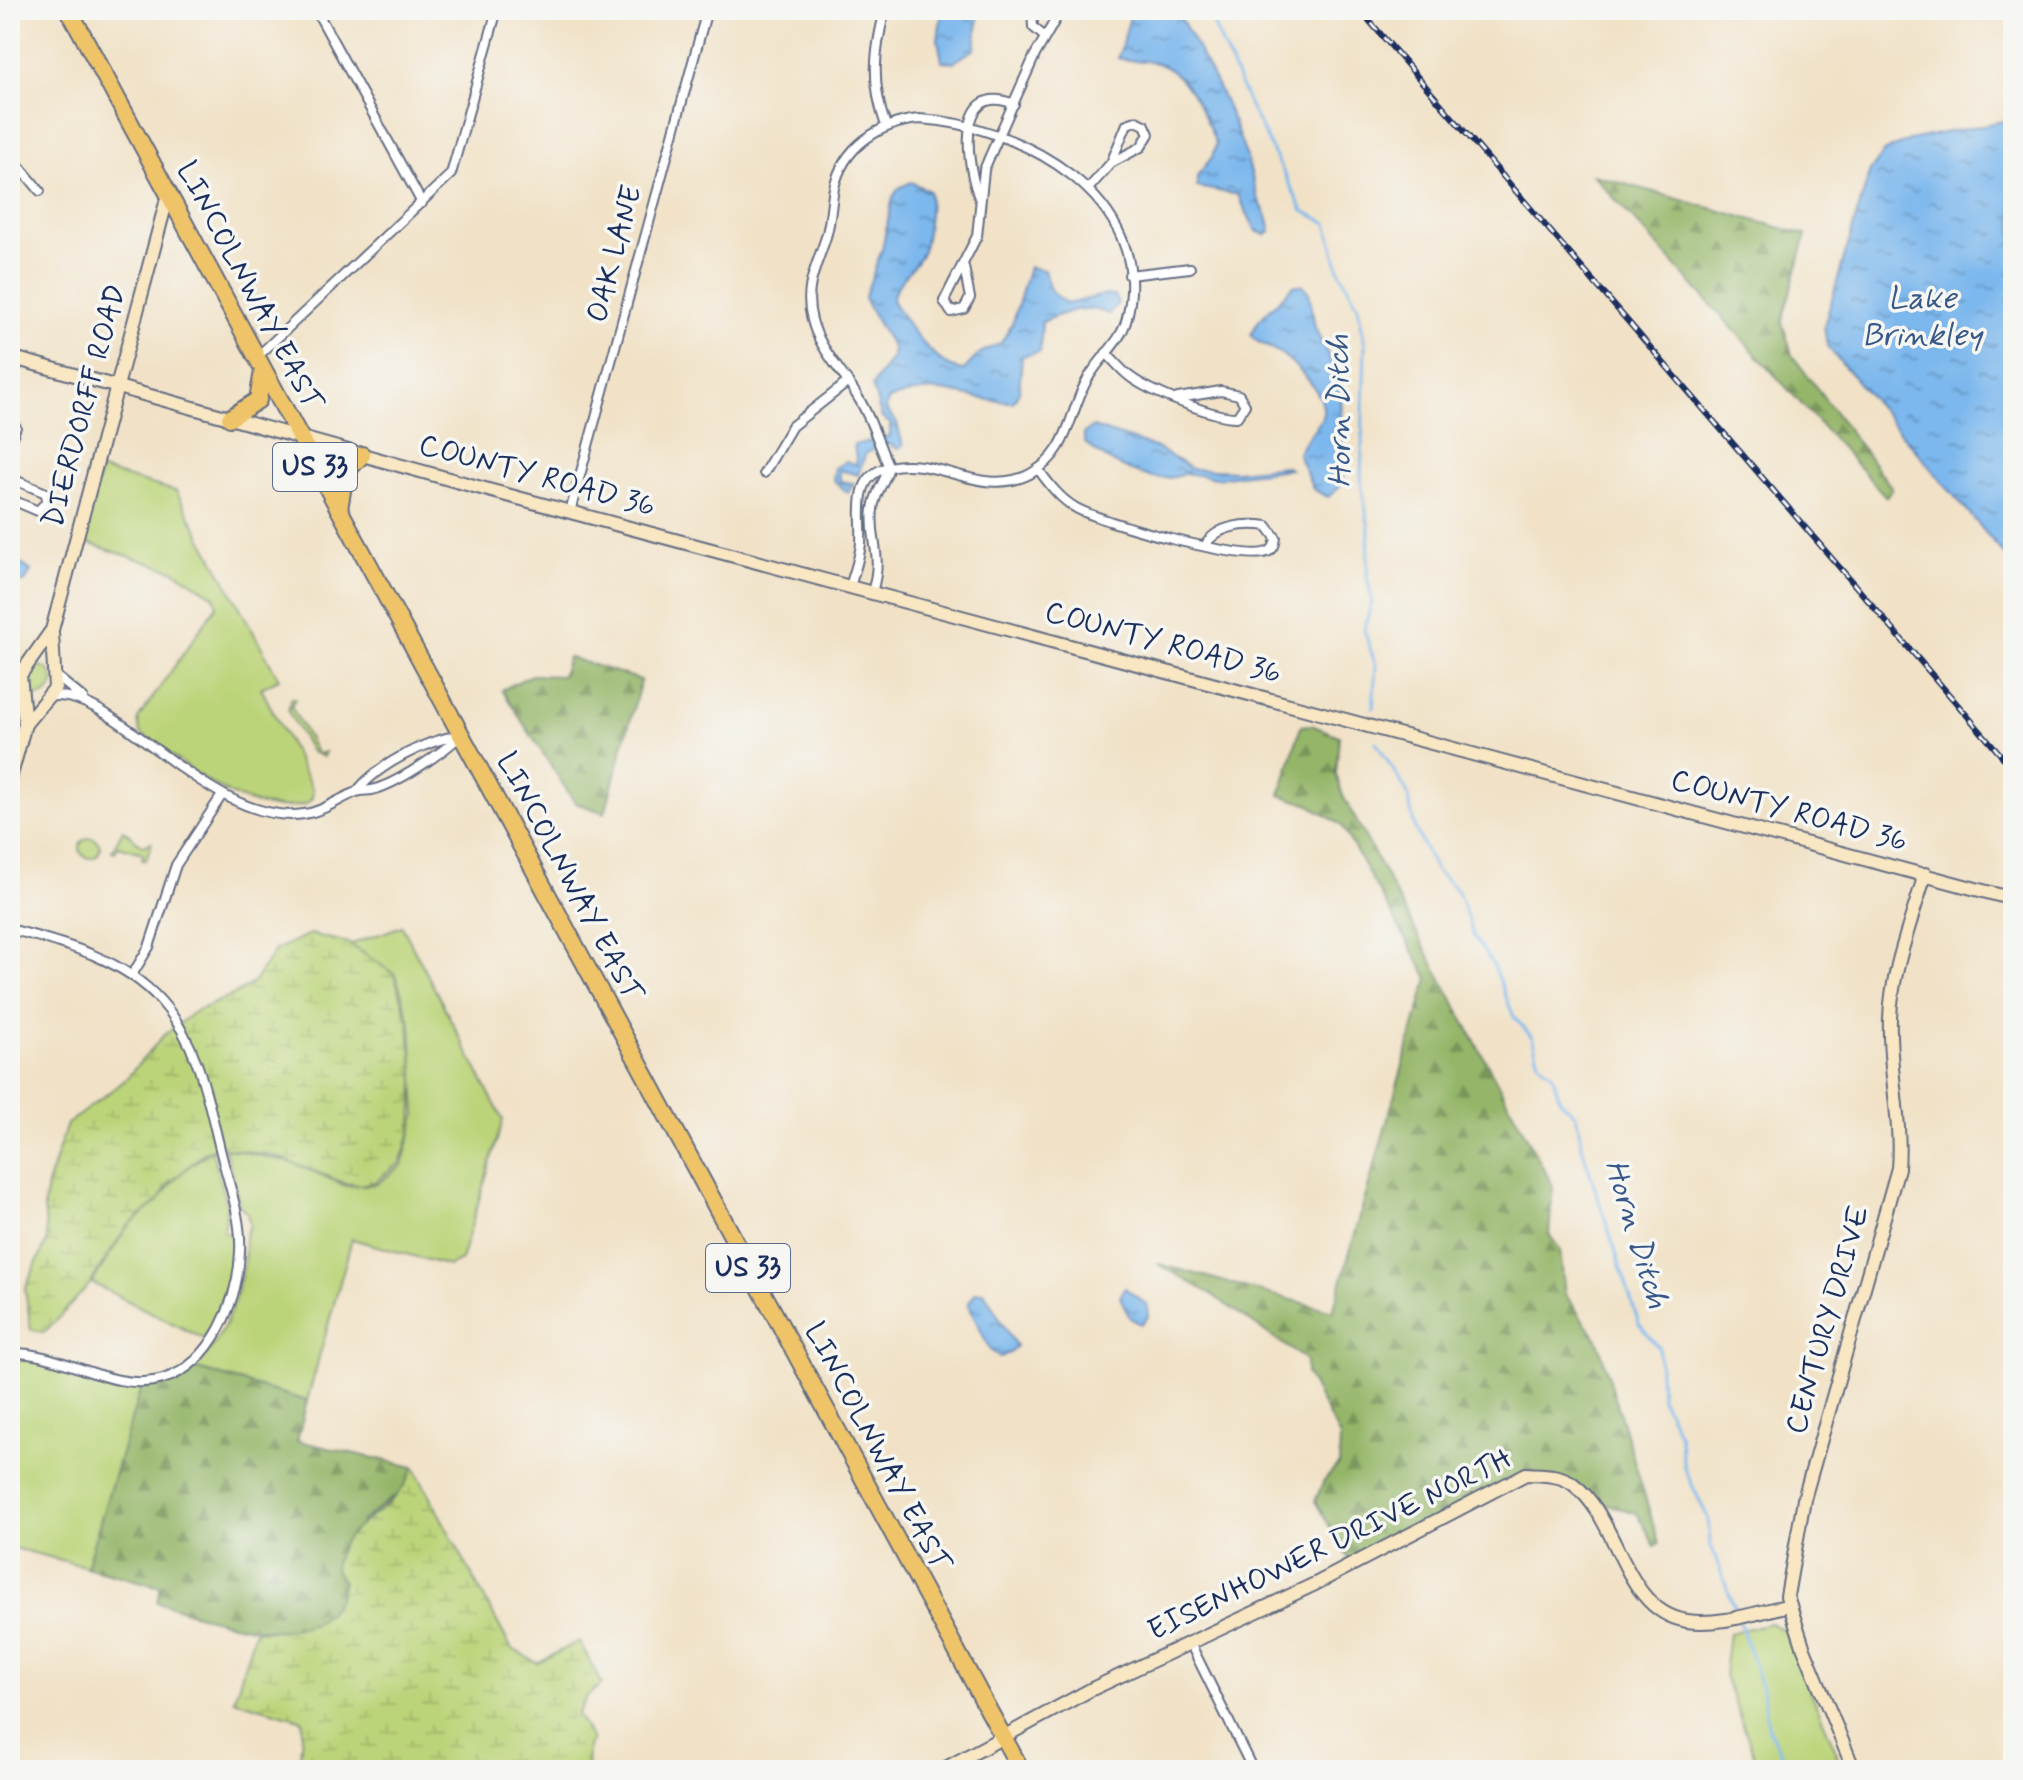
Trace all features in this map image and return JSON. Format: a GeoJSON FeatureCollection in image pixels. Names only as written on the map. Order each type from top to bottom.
{"type":"FeatureCollection","features":[{"type":"Feature","properties":{"kind":"highway","name":"LINCOLNWAY EAST"},"geometry":{"type":"LineString","coordinates":[[69,10],[1021,1770]]}},
{"type":"Feature","properties":{"kind":"highway"},"geometry":{"type":"LineString","coordinates":[[230,418],[258,400],[260,363]]}},
{"type":"Feature","properties":{"kind":"highway"},"geometry":{"type":"LineString","coordinates":[[339,510],[345,473],[362,455]]}},
{"type":"Feature","properties":{"kind":"street"},"geometry":{"type":"LineString","coordinates":[[316,10],[422,203]]}},
{"type":"Feature","properties":{"kind":"street"},"geometry":{"type":"LineString","coordinates":[[260,363],[422,203],[453,168],[497,10]]}},
{"type":"Feature","properties":{"kind":"street","name":"OAK LANE"},"geometry":{"type":"LineString","coordinates":[[570,512],[707,10]]}},
{"type":"Feature","properties":{"kind":"street"},"geometry":{"type":"LineString","coordinates":[[885,10],[873,70],[877,102],[886,126]]}},
{"type":"Feature","properties":{"kind":"street"},"geometry":{"type":"LineString","coordinates":[[1032,10],[1033,27],[1045,37]]}},
{"type":"Feature","properties":{"kind":"street"},"geometry":{"type":"LineString","coordinates":[[964,267],[970,298],[964,309],[951,312],[946,308],[945,295],[964,267],[981,223],[984,170],[1045,37],[1061,10]]}},
{"type":"Feature","properties":{"kind":"street"},"geometry":{"type":"LineString","coordinates":[[980,201],[969,161],[969,127],[983,103],[1000,99],[1014,104]]}},
{"type":"Feature","properties":{"kind":"street"},"geometry":{"type":"LineString","coordinates":[[850,587],[861,545],[858,513],[861,494],[874,473],[889,467],[917,463],[992,482],[1014,480],[1038,469],[1062,444],[1083,387],[1127,318],[1129,275],[1121,237],[1102,203],[1088,189],[1048,160],[1001,137],[969,127],[919,119],[886,126],[857,146],[842,166],[834,187],[827,234],[810,283],[813,325],[870,418],[889,467]]}},
{"type":"Feature","properties":{"kind":"street"},"geometry":{"type":"LineString","coordinates":[[1088,189],[1111,163],[1146,143],[1149,134],[1145,125],[1136,121],[1127,124],[1111,163]]}},
{"type":"Feature","properties":{"kind":"street"},"geometry":{"type":"LineString","coordinates":[[10,155],[40,191]]}},
{"type":"Feature","properties":{"kind":"street","name":"DIERDORFF ROAD"},"geometry":{"type":"LineString","coordinates":[[10,779],[25,724],[55,688],[52,630],[168,195]]}},
{"type":"Feature","properties":{"kind":"street"},"geometry":{"type":"LineString","coordinates":[[1129,275],[1190,268]]}},
{"type":"Feature","properties":{"kind":"street"},"geometry":{"type":"LineString","coordinates":[[1106,353],[1139,383],[1222,417],[1237,417],[1245,405],[1239,395],[1221,391],[1178,398]]}},
{"type":"Feature","properties":{"kind":"street","name":"COUNTY ROAD 36"},"geometry":{"type":"LineString","coordinates":[[10,357],[570,512],[2013,899]]}},
{"type":"Feature","properties":{"kind":"street"},"geometry":{"type":"LineString","coordinates":[[764,473],[792,426],[848,382]]}},
{"type":"Feature","properties":{"kind":"street"},"geometry":{"type":"LineString","coordinates":[[10,442],[16,427]]}},
{"type":"Feature","properties":{"kind":"street"},"geometry":{"type":"LineString","coordinates":[[872,592],[879,552],[872,512],[877,489],[889,467]]}},
{"type":"Feature","properties":{"kind":"street"},"geometry":{"type":"LineString","coordinates":[[1038,469],[1056,493],[1078,510],[1205,546],[1227,552],[1266,553],[1274,547],[1276,538],[1267,526],[1232,527],[1216,532],[1205,546]]}},
{"type":"Feature","properties":{"kind":"street"},"geometry":{"type":"LineString","coordinates":[[10,478],[41,489],[46,493],[47,501],[38,511],[31,511],[10,499]]}},
{"type":"Feature","properties":{"kind":"street","name":"DIERDORFF ROAD"},"geometry":{"type":"LineString","coordinates":[[25,724],[18,686],[26,667],[52,630]]}},
{"type":"Feature","properties":{"kind":"street"},"geometry":{"type":"LineString","coordinates":[[10,667],[39,663],[86,702],[222,795],[255,810],[285,815],[323,809],[357,791],[374,790],[445,750],[461,735]]}},
{"type":"Feature","properties":{"kind":"street"},"geometry":{"type":"LineString","coordinates":[[18,686],[32,699],[59,694],[86,702]]}},
{"type":"Feature","properties":{"kind":"street"},"geometry":{"type":"LineString","coordinates":[[132,975],[155,932],[176,865],[222,795]]}},
{"type":"Feature","properties":{"kind":"street","name":"CENTURY DRIVE"},"geometry":{"type":"LineString","coordinates":[[1854,1770],[1790,1605],[1790,1575],[1804,1499],[1898,1168],[1901,1135],[1890,1016],[1894,988],[1925,874]]}},
{"type":"Feature","properties":{"kind":"street"},"geometry":{"type":"LineString","coordinates":[[10,929],[64,943],[132,975],[170,1013],[200,1068],[240,1226],[240,1255],[215,1338],[202,1356],[165,1378],[140,1383],[122,1381],[47,1356],[10,1353]]}},
{"type":"Feature","properties":{"kind":"street","name":"EISENHOWER DRIVE NORTH"},"geometry":{"type":"LineString","coordinates":[[942,1770],[1189,1641],[1315,1584],[1526,1474],[1552,1475],[1572,1483],[1590,1500],[1640,1589],[1654,1606],[1676,1618],[1714,1620],[1790,1605]]}},
{"type":"Feature","properties":{"kind":"street"},"geometry":{"type":"LineString","coordinates":[[1189,1641],[1253,1770]]}},
{"type":"Feature","properties":{"kind":"green space"},"geometry":{"type":"Polygon","coordinates":[[[1593,175],[1806,235],[1782,322],[1792,355],[1892,488],[1886,497],[1593,175]]]}},
{"type":"Feature","properties":{"kind":"green space"},"geometry":{"type":"Polygon","coordinates":[[[101,470],[176,491],[279,679],[261,688],[313,790],[312,798],[306,804],[283,807],[261,805],[239,798],[197,774],[140,733],[138,719],[217,605],[214,596],[175,571],[81,541],[101,470]]]}},
{"type":"Feature","properties":{"kind":"green space"},"geometry":{"type":"Polygon","coordinates":[[[568,657],[641,680],[605,813],[575,803],[502,690],[531,675],[562,676],[568,657]]]}},
{"type":"Feature","properties":{"kind":"green space"},"geometry":{"type":"Polygon","coordinates":[[[38,666],[44,667],[52,675],[52,687],[44,695],[38,696],[32,695],[24,687],[23,681],[24,675],[32,667],[38,666]]]}},
{"type":"Feature","properties":{"kind":"green space"},"geometry":{"type":"Polygon","coordinates":[[[291,698],[295,699],[291,706],[317,754],[325,752],[323,757],[311,752],[288,711],[291,698]]]}},
{"type":"Feature","properties":{"kind":"green space"},"geometry":{"type":"Polygon","coordinates":[[[1311,725],[1339,736],[1336,774],[1343,796],[1553,1186],[1549,1234],[1560,1250],[1565,1294],[1598,1341],[1659,1543],[1655,1546],[1637,1513],[1590,1500],[1572,1483],[1526,1474],[1352,1565],[1315,1501],[1324,1481],[1339,1464],[1340,1437],[1306,1373],[1306,1360],[1211,1294],[1156,1263],[1333,1311],[1428,978],[1341,825],[1310,805],[1280,795],[1301,726],[1311,725]]]}},
{"type":"Feature","properties":{"kind":"green space"},"geometry":{"type":"Polygon","coordinates":[[[123,830],[143,846],[152,842],[146,860],[142,860],[143,853],[118,846],[115,852],[112,851],[123,830]]]}},
{"type":"Feature","properties":{"kind":"green space"},"geometry":{"type":"Polygon","coordinates":[[[90,838],[97,841],[100,848],[97,855],[90,858],[83,855],[80,848],[83,841],[90,838]]]}},
{"type":"Feature","properties":{"kind":"green space"},"geometry":{"type":"Polygon","coordinates":[[[402,926],[503,1120],[461,1260],[449,1266],[352,1239],[307,1401],[194,1368],[213,1346],[233,1305],[250,1226],[247,1213],[240,1206],[225,1148],[294,1163],[346,1186],[377,1184],[402,1165],[416,1115],[411,1025],[396,976],[349,945],[402,926]]]}},
{"type":"Feature","properties":{"kind":"green space"},"geometry":{"type":"Polygon","coordinates":[[[310,934],[348,943],[394,974],[409,1023],[414,1080],[412,1129],[400,1163],[375,1182],[359,1185],[344,1183],[275,1156],[220,1147],[205,1152],[168,1185],[158,1201],[127,1227],[89,1285],[49,1328],[43,1332],[31,1330],[25,1289],[47,1240],[44,1205],[47,1185],[67,1124],[124,1081],[163,1036],[194,1012],[254,982],[275,950],[310,934]]]}},
{"type":"Feature","properties":{"kind":"green space"},"geometry":{"type":"Polygon","coordinates":[[[212,1150],[227,1207],[223,1231],[229,1233],[232,1256],[221,1302],[204,1339],[92,1283],[127,1227],[158,1201],[181,1172],[212,1150]]]}},
{"type":"Feature","properties":{"kind":"green space"},"geometry":{"type":"Polygon","coordinates":[[[10,1358],[44,1362],[108,1382],[141,1388],[88,1567],[10,1547],[10,1358]]]}},
{"type":"Feature","properties":{"kind":"green space"},"geometry":{"type":"Polygon","coordinates":[[[194,1368],[307,1401],[297,1441],[414,1467],[401,1492],[362,1521],[334,1568],[343,1582],[333,1608],[315,1623],[291,1630],[264,1630],[235,1625],[157,1602],[161,1587],[86,1567],[141,1388],[167,1383],[194,1368]]]}},
{"type":"Feature","properties":{"kind":"green space"},"geometry":{"type":"Polygon","coordinates":[[[414,1467],[511,1648],[537,1663],[579,1641],[602,1684],[587,1696],[577,1714],[592,1740],[588,1746],[587,1770],[299,1770],[303,1720],[234,1700],[255,1630],[298,1628],[322,1618],[332,1609],[343,1582],[334,1568],[338,1553],[353,1531],[404,1487],[414,1467]]]}},
{"type":"Feature","properties":{"kind":"green space"},"geometry":{"type":"Polygon","coordinates":[[[1770,1623],[1785,1631],[1844,1770],[1760,1770],[1724,1675],[1729,1633],[1770,1623]]]}},
{"type":"Feature","properties":{"kind":"water"},"geometry":{"type":"Polygon","coordinates":[[[942,10],[979,10],[975,49],[954,62],[942,61],[938,39],[942,10]]]}},
{"type":"Feature","properties":{"kind":"water"},"geometry":{"type":"Polygon","coordinates":[[[1132,10],[1176,10],[1233,121],[1269,221],[1270,232],[1265,235],[1256,231],[1238,195],[1197,187],[1197,176],[1212,157],[1216,144],[1194,96],[1177,75],[1156,63],[1118,58],[1132,10]]]}},
{"type":"Feature","properties":{"kind":"water","name":"Lake Brinkley"},"geometry":{"type":"Polygon","coordinates":[[[2013,119],[2013,565],[1827,346],[1824,326],[1870,171],[1884,152],[1909,140],[2013,119]]]}},
{"type":"Feature","properties":{"kind":"water"},"geometry":{"type":"Polygon","coordinates":[[[911,182],[929,191],[927,232],[922,253],[897,287],[892,300],[933,354],[954,368],[964,370],[980,353],[1001,343],[1013,322],[1029,267],[1044,270],[1051,291],[1067,304],[1103,295],[1115,296],[1118,303],[1109,314],[1083,309],[1042,322],[1040,352],[1022,356],[1019,392],[1013,402],[938,391],[923,391],[888,400],[886,410],[897,423],[903,446],[898,449],[889,444],[866,453],[858,475],[840,470],[840,481],[854,483],[848,493],[833,480],[835,468],[846,461],[857,465],[854,445],[890,436],[890,423],[882,418],[872,386],[892,357],[893,349],[864,299],[882,249],[893,197],[899,188],[911,182]]]}},
{"type":"Feature","properties":{"kind":"water"},"geometry":{"type":"Polygon","coordinates":[[[1294,285],[1303,285],[1309,293],[1315,328],[1341,382],[1343,479],[1340,487],[1328,497],[1313,489],[1298,454],[1322,417],[1323,409],[1317,391],[1289,360],[1251,335],[1259,320],[1294,285]]]}},
{"type":"Feature","properties":{"kind":"water"},"geometry":{"type":"Polygon","coordinates":[[[1093,427],[1157,448],[1192,469],[1236,471],[1285,466],[1290,469],[1216,478],[1185,473],[1160,478],[1146,476],[1106,458],[1084,442],[1084,433],[1093,427]]]}},
{"type":"Feature","properties":{"kind":"water"},"geometry":{"type":"Polygon","coordinates":[[[10,555],[31,571],[25,582],[10,583],[10,555]]]}},
{"type":"Feature","properties":{"kind":"water"},"geometry":{"type":"Polygon","coordinates":[[[1125,1288],[1147,1305],[1148,1317],[1141,1324],[1130,1318],[1120,1297],[1125,1288]]]}},
{"type":"Feature","properties":{"kind":"water"},"geometry":{"type":"Polygon","coordinates":[[[976,1292],[984,1292],[1016,1346],[1010,1353],[1000,1357],[990,1350],[968,1304],[976,1292]]]}},
{"type":"Feature","properties":{"kind":"waterway","name":"Horn Ditch"},"geometry":{"type":"LineString","coordinates":[[1207,10],[1248,102],[1303,211],[1327,223],[1339,270],[1358,306],[1365,345],[1361,483],[1369,528],[1367,576],[1372,601],[1364,630],[1376,666],[1373,708]]}},
{"type":"Feature","properties":{"kind":"waterway","name":"Horn Ditch"},"geometry":{"type":"LineString","coordinates":[[1376,742],[1407,792],[1415,828],[1435,870],[1458,891],[1474,937],[1493,965],[1514,1017],[1532,1037],[1539,1062],[1552,1074],[1560,1100],[1576,1115],[1584,1154],[1639,1324],[1659,1348],[1661,1398],[1679,1434],[1684,1468],[1708,1518],[1710,1543],[1737,1614]]}},
{"type":"Feature","properties":{"kind":"waterway","name":"Horn Ditch"},"geometry":{"type":"LineString","coordinates":[[1740,1622],[1762,1689],[1769,1730],[1790,1770]]}},
{"type":"Feature","properties":{"kind":"railway"},"geometry":{"type":"LineString","coordinates":[[1360,10],[2013,769]]}}]}
